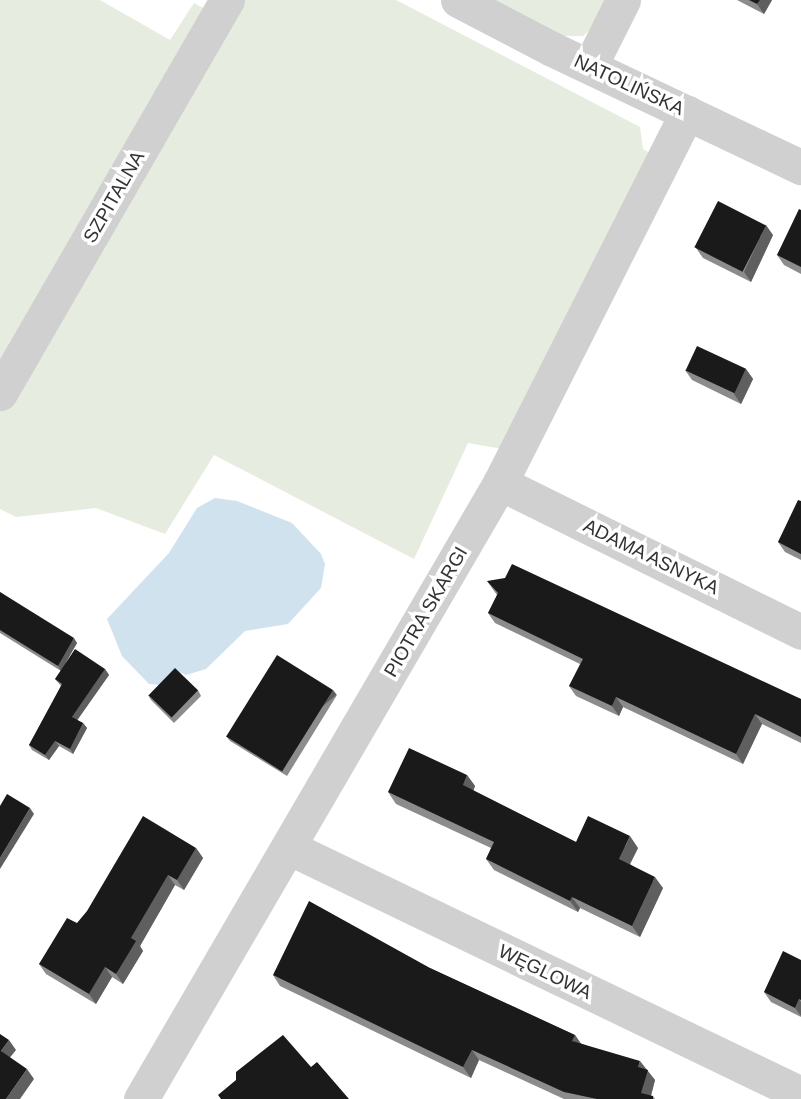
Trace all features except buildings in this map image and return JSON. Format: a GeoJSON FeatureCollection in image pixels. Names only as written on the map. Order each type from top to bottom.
{"type":"FeatureCollection","features":[{"type":"Feature","properties":{"kind":"street","name":"SZPITALNA"},"geometry":{"type":"LineString","coordinates":[[0,393],[227,0]]}},
{"type":"Feature","properties":{"kind":"street","name":"NATOLIŃSKA"},"geometry":{"type":"LineString","coordinates":[[458,0],[801,167]]}},
{"type":"Feature","properties":{"kind":"street"},"geometry":{"type":"LineString","coordinates":[[590,66],[623,0]]}},
{"type":"Feature","properties":{"kind":"street","name":"PIOTRA SKARGI"},"geometry":{"type":"LineString","coordinates":[[146,1096],[500,483],[687,112]]}},
{"type":"Feature","properties":{"kind":"street","name":"ADAMA ASNYKA"},"geometry":{"type":"LineString","coordinates":[[500,483],[801,632]]}},
{"type":"Feature","properties":{"kind":"street","name":"WĘGLOWA"},"geometry":{"type":"LineString","coordinates":[[290,848],[787,1093]]}},
{"type":"Feature","properties":{"kind":"shaded area"},"geometry":{"type":"Polygon","coordinates":[[[0,0],[100,0],[170,40],[194,3],[211,12],[0,377],[0,0]]]}},
{"type":"Feature","properties":{"kind":"shaded area"},"geometry":{"type":"Polygon","coordinates":[[[239,0],[396,0],[640,127],[643,149],[650,153],[503,449],[468,443],[414,559],[214,455],[165,534],[96,508],[16,517],[0,509],[0,407],[239,0]]]}},
{"type":"Feature","properties":{"kind":"shaded area"},"geometry":{"type":"Polygon","coordinates":[[[494,0],[610,0],[598,23],[583,36],[561,36],[494,0]]]}},
{"type":"Feature","properties":{"kind":"water"},"geometry":{"type":"Polygon","coordinates":[[[215,498],[237,501],[292,523],[321,554],[325,564],[321,588],[288,624],[245,631],[206,669],[186,675],[177,671],[160,685],[149,684],[122,656],[107,619],[169,553],[197,508],[215,498]]]}}]}
